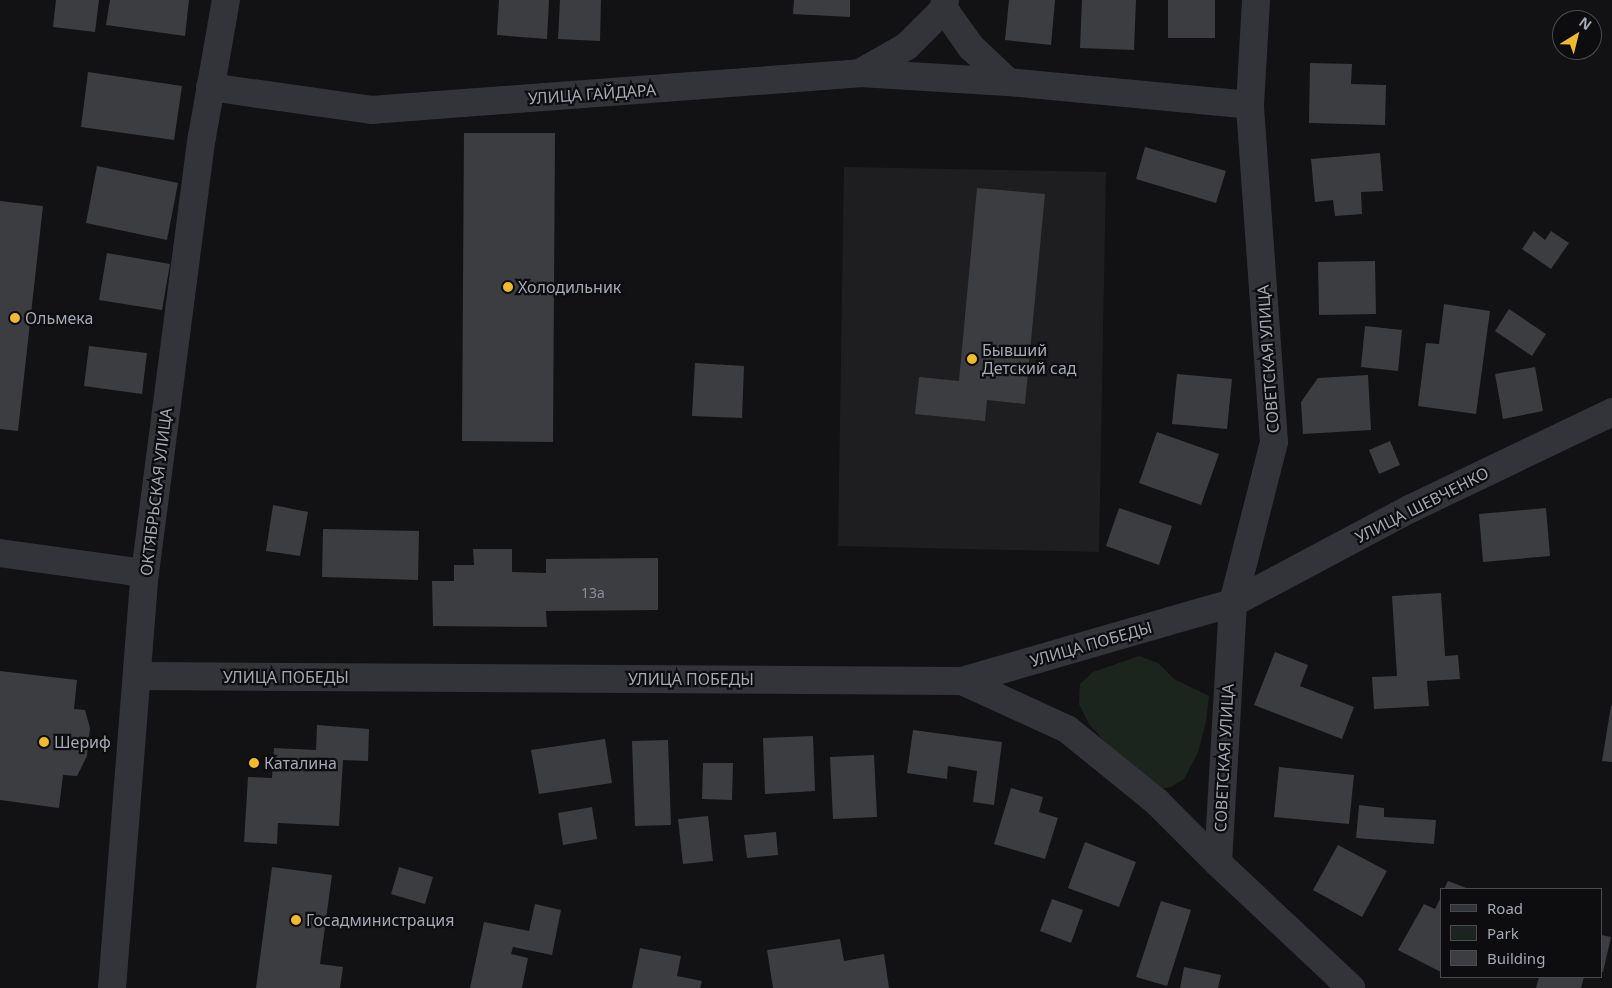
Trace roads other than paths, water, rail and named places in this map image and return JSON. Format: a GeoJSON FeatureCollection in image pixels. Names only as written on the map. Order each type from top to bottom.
{"type":"FeatureCollection","features":[{"type":"Feature","properties":{"kind":"street","name":"ОКТЯБРЬСКАЯ УЛИЦА"},"geometry":{"type":"LineString","coordinates":[[112,988],[145,573],[210,87],[226,0]]}},
{"type":"Feature","properties":{"kind":"street","name":"СОВЕТСКАЯ УЛИЦА"},"geometry":{"type":"LineString","coordinates":[[1218,863],[1233,603],[1274,442],[1250,105],[1256,0]]}},
{"type":"Feature","properties":{"kind":"street","name":"УЛИЦА ГАЙДАРА"},"geometry":{"type":"LineString","coordinates":[[210,87],[371,110],[860,74],[907,46],[944,4]]}},
{"type":"Feature","properties":{"kind":"street"},"geometry":{"type":"LineString","coordinates":[[944,4],[971,47],[1008,82]]}},
{"type":"Feature","properties":{"kind":"street"},"geometry":{"type":"LineString","coordinates":[[860,74],[1008,82],[1250,105]]}},
{"type":"Feature","properties":{"kind":"street","name":"УЛИЦА ШЕВЧЕНКО"},"geometry":{"type":"LineString","coordinates":[[1233,603],[1412,508],[1612,412]]}},
{"type":"Feature","properties":{"kind":"street"},"geometry":{"type":"LineString","coordinates":[[0,553],[145,573]]}},
{"type":"Feature","properties":{"kind":"street","name":"УЛИЦА ПОБЕДЫ"},"geometry":{"type":"LineString","coordinates":[[137,676],[962,681],[1233,603]]}},
{"type":"Feature","properties":{"kind":"street"},"geometry":{"type":"LineString","coordinates":[[962,681],[1067,729],[1157,802],[1218,863],[1351,988]]}},
{"type":"Feature","properties":{"kind":"place","name":"Холодильник"},"geometry":{"type":"Point","coordinates":[508,287]}},
{"type":"Feature","properties":{"kind":"place","name":"Ольмека"},"geometry":{"type":"Point","coordinates":[15,318]}},
{"type":"Feature","properties":{"kind":"place","name":"Бывший Детский сад"},"geometry":{"type":"Point","coordinates":[972,359]}},
{"type":"Feature","properties":{"kind":"place","name":"Шериф"},"geometry":{"type":"Point","coordinates":[44,742]}},
{"type":"Feature","properties":{"kind":"place","name":"Каталина"},"geometry":{"type":"Point","coordinates":[254,763]}},
{"type":"Feature","properties":{"kind":"place","name":"Госадминистрация"},"geometry":{"type":"Point","coordinates":[296,920]}}]}
